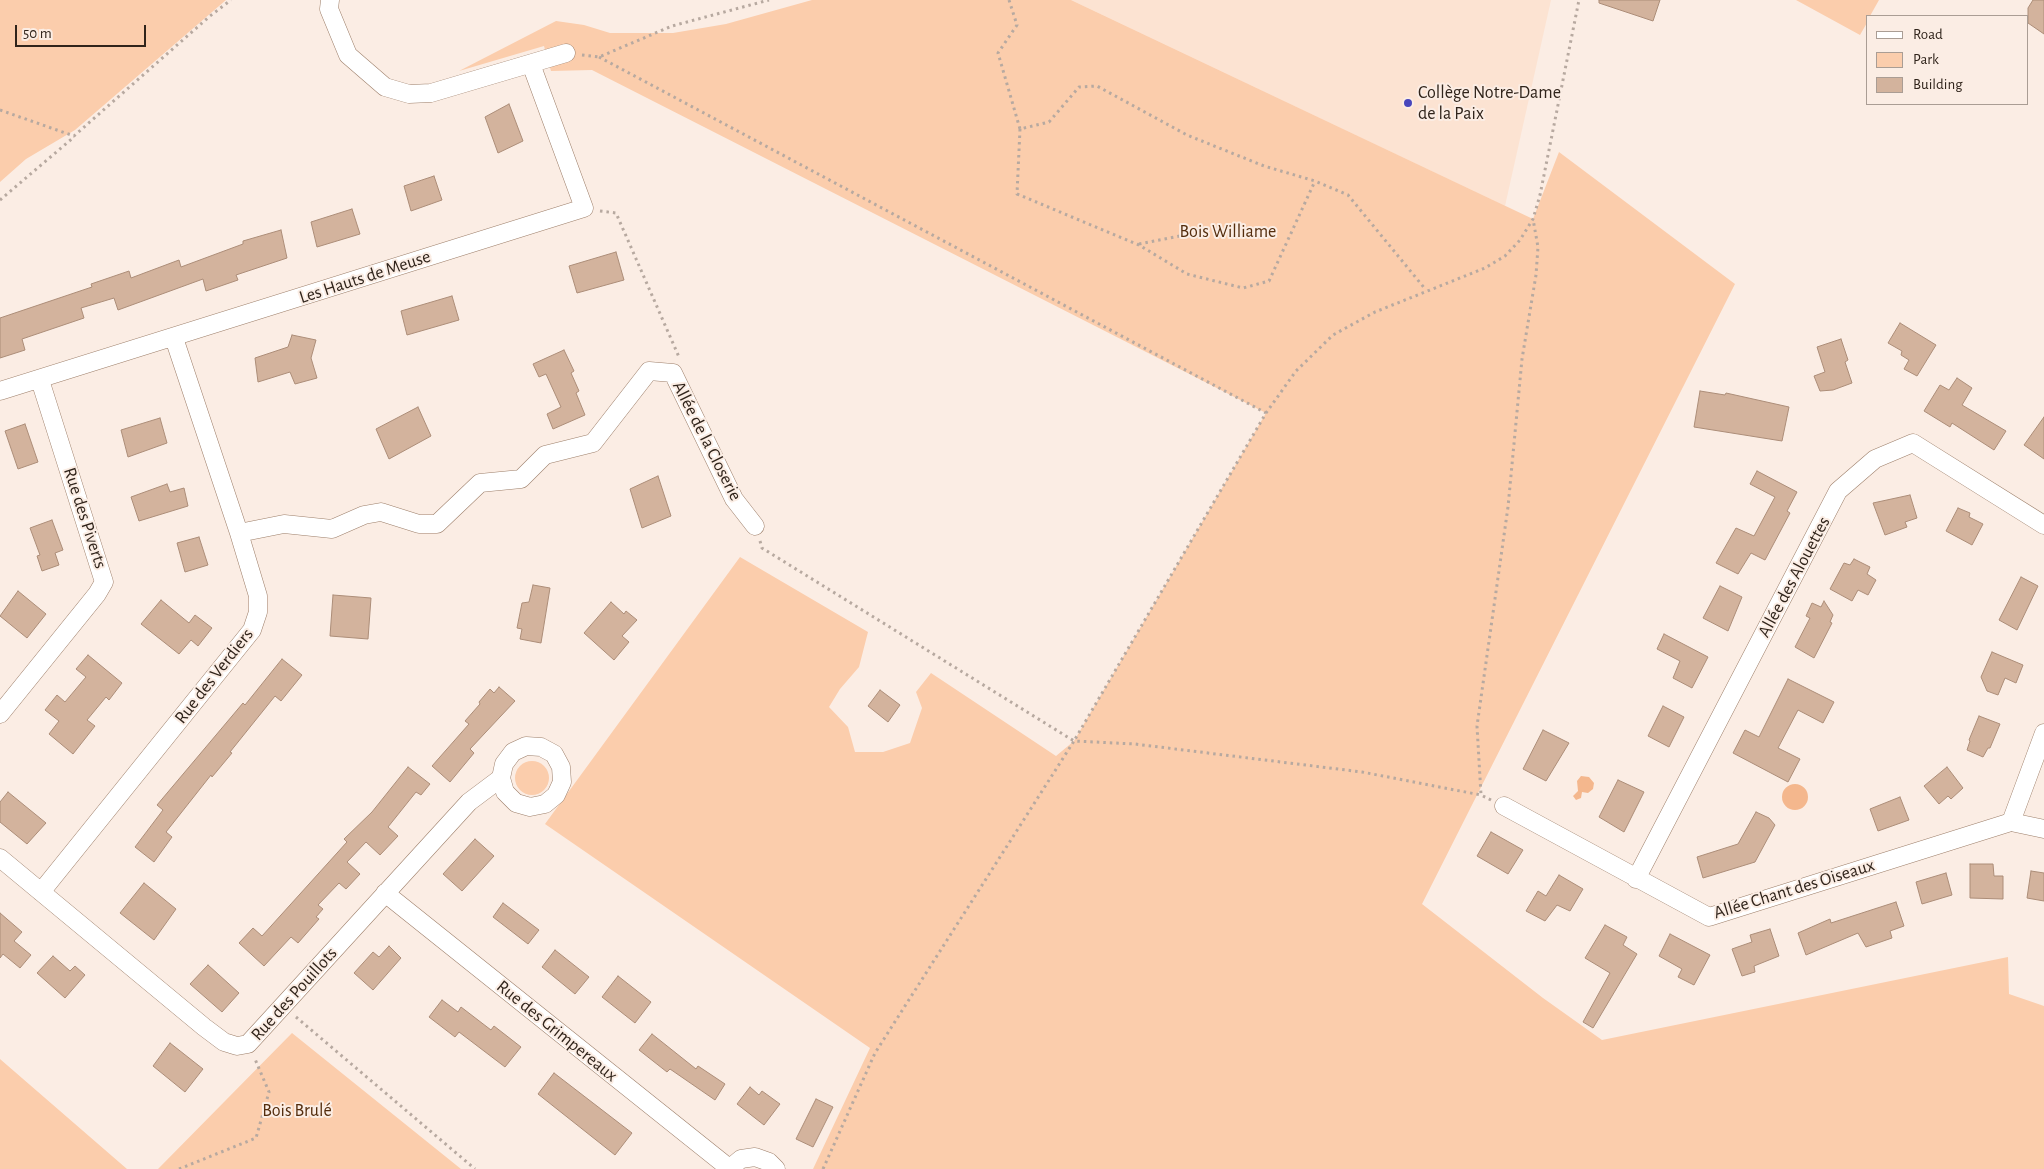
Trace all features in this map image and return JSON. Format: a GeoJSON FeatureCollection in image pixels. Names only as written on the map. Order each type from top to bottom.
{"type":"FeatureCollection","features":[{"type":"Feature","properties":{"kind":"street"},"geometry":{"type":"LineString","coordinates":[[330,0],[329,9],[348,55],[385,87],[409,94],[431,93],[566,53]]}},
{"type":"Feature","properties":{"kind":"street"},"geometry":{"type":"LineString","coordinates":[[531,64],[584,208]]}},
{"type":"Feature","properties":{"kind":"street","name":"Les Hauts de Meuse"},"geometry":{"type":"LineString","coordinates":[[0,392],[584,208]]}},
{"type":"Feature","properties":{"kind":"street","name":"Rue des Verdiers"},"geometry":{"type":"LineString","coordinates":[[42,892],[252,630],[258,612],[258,596],[239,533],[174,338]]}},
{"type":"Feature","properties":{"kind":"street","name":"Allée de la Closerie"},"geometry":{"type":"LineString","coordinates":[[239,533],[284,524],[332,529],[364,515],[381,512],[419,524],[437,524],[480,483],[521,480],[545,455],[593,443],[649,371],[673,374],[734,499],[755,526]]}},
{"type":"Feature","properties":{"kind":"street","name":"Rue des Piverts"},"geometry":{"type":"LineString","coordinates":[[0,714],[97,594],[104,582],[40,380]]}},
{"type":"Feature","properties":{"kind":"street","name":"Allée des Alouettes"},"geometry":{"type":"LineString","coordinates":[[1636,879],[1838,492],[1875,459],[1913,443],[2044,525]]}},
{"type":"Feature","properties":{"kind":"street"},"geometry":{"type":"LineString","coordinates":[[2011,822],[2044,734]]}},
{"type":"Feature","properties":{"kind":"street","name":"Rue des Pouillots"},"geometry":{"type":"LineString","coordinates":[[42,892],[224,1042],[237,1046],[248,1044],[469,802],[501,778]]}},
{"type":"Feature","properties":{"kind":"street","name":"Allée Chant des Oiseaux"},"geometry":{"type":"LineString","coordinates":[[1504,806],[1709,917],[2011,822],[2044,829]]}},
{"type":"Feature","properties":{"kind":"street"},"geometry":{"type":"LineString","coordinates":[[0,858],[42,892]]}},
{"type":"Feature","properties":{"kind":"street","name":"Rue des Grimpereaux"},"geometry":{"type":"LineString","coordinates":[[385,893],[729,1168],[741,1159],[755,1157],[769,1162],[776,1169]]}},
{"type":"Feature","properties":{"kind":"path"},"geometry":{"type":"LineString","coordinates":[[0,200],[210,16],[231,0]]}},
{"type":"Feature","properties":{"kind":"path"},"geometry":{"type":"LineString","coordinates":[[599,57],[672,26],[769,0]]}},
{"type":"Feature","properties":{"kind":"path"},"geometry":{"type":"LineString","coordinates":[[1009,0],[1017,25],[998,53],[1020,129],[1017,194],[1138,244],[1187,274],[1243,288],[1269,281],[1315,181]]}},
{"type":"Feature","properties":{"kind":"path"},"geometry":{"type":"LineString","coordinates":[[823,1169],[875,1053],[1074,741],[1266,413],[1296,371],[1333,335],[1376,312],[1426,290],[1486,268],[1505,256],[1520,240],[1533,219],[1550,152],[1579,0]]}},
{"type":"Feature","properties":{"kind":"path"},"geometry":{"type":"LineString","coordinates":[[566,53],[599,57],[1266,413]]}},
{"type":"Feature","properties":{"kind":"path"},"geometry":{"type":"LineString","coordinates":[[1020,129],[1049,122],[1079,87],[1096,86],[1187,135],[1264,166],[1315,181],[1348,195],[1426,290]]}},
{"type":"Feature","properties":{"kind":"path"},"geometry":{"type":"LineString","coordinates":[[0,110],[74,136]]}},
{"type":"Feature","properties":{"kind":"path"},"geometry":{"type":"LineString","coordinates":[[584,208],[616,213],[682,364]]}},
{"type":"Feature","properties":{"kind":"path"},"geometry":{"type":"LineString","coordinates":[[1480,795],[1477,726],[1508,507],[1522,359],[1536,275],[1538,247],[1533,219]]}},
{"type":"Feature","properties":{"kind":"path"},"geometry":{"type":"LineString","coordinates":[[1138,244],[1180,236]]}},
{"type":"Feature","properties":{"kind":"path"},"geometry":{"type":"LineString","coordinates":[[755,526],[762,548],[1074,741],[1135,744],[1362,772],[1480,795],[1504,806]]}},
{"type":"Feature","properties":{"kind":"path"},"geometry":{"type":"LineString","coordinates":[[284,1006],[475,1169]]}},
{"type":"Feature","properties":{"kind":"path"},"geometry":{"type":"LineString","coordinates":[[179,1169],[256,1138],[269,1092],[248,1044]]}},
{"type":"Feature","properties":{"kind":"shaded area","name":"Collège Notre-Dame de la Paix"},"geometry":{"type":"Polygon","coordinates":[[[1071,0],[1551,0],[1505,206],[1071,0]]]}},
{"type":"Feature","properties":{"kind":"shaded area"},"geometry":{"type":"Polygon","coordinates":[[[1581,776],[1589,777],[1594,783],[1593,789],[1588,793],[1582,792],[1581,798],[1576,800],[1573,796],[1578,791],[1577,781],[1581,776]]]}},
{"type":"Feature","properties":{"kind":"shaded area"},"geometry":{"type":"Polygon","coordinates":[[[1795,784],[1804,788],[1808,797],[1804,806],[1795,810],[1786,806],[1782,797],[1786,788],[1795,784]]]}},
{"type":"Feature","properties":{"kind":"green space"},"geometry":{"type":"Polygon","coordinates":[[[0,0],[226,0],[75,130],[26,159],[0,182],[0,0]]]}},
{"type":"Feature","properties":{"kind":"green space","name":"Bois Williame"},"geometry":{"type":"Polygon","coordinates":[[[812,0],[1071,0],[1533,219],[1559,152],[1735,284],[1422,904],[1543,998],[1602,1040],[2008,957],[2009,994],[2044,1006],[2044,1169],[813,1169],[870,1048],[545,824],[740,557],[868,632],[859,667],[840,689],[829,707],[848,727],[855,752],[883,752],[910,743],[922,708],[916,692],[931,673],[1056,756],[1074,741],[1266,413],[592,70],[551,71],[544,46],[459,71],[556,21],[584,25],[610,33],[673,33],[726,24],[812,0]]]}},
{"type":"Feature","properties":{"kind":"green space"},"geometry":{"type":"Polygon","coordinates":[[[1796,0],[1879,0],[1871,15],[1866,15],[1866,24],[1860,35],[1796,0]]]}},
{"type":"Feature","properties":{"kind":"green space"},"geometry":{"type":"Polygon","coordinates":[[[532,761],[539,762],[544,766],[548,771],[548,785],[544,790],[539,794],[532,795],[525,794],[520,790],[516,785],[515,778],[516,771],[520,766],[525,762],[532,761]]]}},
{"type":"Feature","properties":{"kind":"green space","name":"Bois Brulé"},"geometry":{"type":"Polygon","coordinates":[[[292,1033],[461,1169],[158,1169],[292,1033]]]}},
{"type":"Feature","properties":{"kind":"green space"},"geometry":{"type":"Polygon","coordinates":[[[0,1059],[127,1169],[0,1169],[0,1059]]]}},
{"type":"Feature","properties":{"kind":"building"},"geometry":{"type":"Polygon","coordinates":[[[1599,0],[1660,0],[1653,21],[1599,3],[1599,0]]]}},
{"type":"Feature","properties":{"kind":"building"},"geometry":{"type":"Polygon","coordinates":[[[2033,0],[2044,0],[2044,34],[2029,24],[2028,8],[2033,0]]]}},
{"type":"Feature","properties":{"kind":"building"},"geometry":{"type":"Polygon","coordinates":[[[509,104],[523,141],[498,153],[485,117],[509,104]]]}},
{"type":"Feature","properties":{"kind":"building"},"geometry":{"type":"Polygon","coordinates":[[[434,176],[442,200],[411,211],[404,186],[434,176]]]}},
{"type":"Feature","properties":{"kind":"building"},"geometry":{"type":"Polygon","coordinates":[[[352,209],[360,234],[317,247],[311,222],[352,209]]]}},
{"type":"Feature","properties":{"kind":"building"},"geometry":{"type":"Polygon","coordinates":[[[281,230],[287,258],[236,275],[238,280],[206,291],[203,279],[118,310],[114,298],[81,308],[84,318],[22,339],[25,350],[0,358],[0,318],[92,287],[91,284],[129,271],[131,278],[179,260],[181,267],[243,244],[243,241],[281,230]]]}},
{"type":"Feature","properties":{"kind":"building"},"geometry":{"type":"Polygon","coordinates":[[[616,252],[624,280],[577,293],[569,266],[616,252]]]}},
{"type":"Feature","properties":{"kind":"building"},"geometry":{"type":"Polygon","coordinates":[[[452,296],[459,320],[407,335],[401,311],[452,296]]]}},
{"type":"Feature","properties":{"kind":"building"},"geometry":{"type":"Polygon","coordinates":[[[1900,323],[1936,345],[1917,376],[1904,369],[1909,360],[1901,355],[1902,351],[1888,343],[1900,323]]]}},
{"type":"Feature","properties":{"kind":"building"},"geometry":{"type":"Polygon","coordinates":[[[292,335],[316,340],[311,358],[317,378],[295,384],[290,372],[258,382],[255,358],[288,347],[292,335]]]}},
{"type":"Feature","properties":{"kind":"building"},"geometry":{"type":"Polygon","coordinates":[[[1841,339],[1848,360],[1845,362],[1852,383],[1833,390],[1820,391],[1814,376],[1825,372],[1817,347],[1841,339]]]}},
{"type":"Feature","properties":{"kind":"building"},"geometry":{"type":"Polygon","coordinates":[[[564,350],[574,371],[571,373],[579,391],[576,393],[585,415],[553,429],[547,414],[561,407],[546,374],[539,377],[533,364],[564,350]]]}},
{"type":"Feature","properties":{"kind":"building"},"geometry":{"type":"Polygon","coordinates":[[[1957,378],[1972,388],[1962,405],[2006,431],[1994,450],[1952,423],[1950,427],[1924,411],[1940,385],[1949,390],[1957,378]]]}},
{"type":"Feature","properties":{"kind":"building"},"geometry":{"type":"Polygon","coordinates":[[[1700,391],[1725,395],[1726,393],[1789,407],[1782,441],[1694,427],[1700,391]]]}},
{"type":"Feature","properties":{"kind":"building"},"geometry":{"type":"Polygon","coordinates":[[[418,407],[431,436],[389,459],[376,429],[418,407]]]}},
{"type":"Feature","properties":{"kind":"building"},"geometry":{"type":"Polygon","coordinates":[[[2044,417],[2044,459],[2024,445],[2044,417]]]}},
{"type":"Feature","properties":{"kind":"building"},"geometry":{"type":"Polygon","coordinates":[[[160,418],[167,443],[128,457],[121,430],[160,418]]]}},
{"type":"Feature","properties":{"kind":"building"},"geometry":{"type":"Polygon","coordinates":[[[25,424],[38,462],[18,469],[5,431],[25,424]]]}},
{"type":"Feature","properties":{"kind":"building"},"geometry":{"type":"Polygon","coordinates":[[[1757,471],[1797,492],[1787,511],[1790,513],[1765,560],[1751,553],[1738,574],[1716,563],[1736,528],[1754,536],[1775,497],[1750,484],[1757,471]]]}},
{"type":"Feature","properties":{"kind":"building"},"geometry":{"type":"Polygon","coordinates":[[[658,476],[671,516],[642,528],[630,489],[658,476]]]}},
{"type":"Feature","properties":{"kind":"building"},"geometry":{"type":"Polygon","coordinates":[[[167,484],[170,492],[184,488],[188,506],[139,521],[131,497],[167,484]]]}},
{"type":"Feature","properties":{"kind":"building"},"geometry":{"type":"Polygon","coordinates":[[[1910,495],[1917,518],[1905,522],[1907,527],[1885,535],[1873,503],[1910,495]]]}},
{"type":"Feature","properties":{"kind":"building"},"geometry":{"type":"Polygon","coordinates":[[[1958,508],[1970,513],[1969,517],[1983,524],[1972,545],[1946,531],[1958,508]]]}},
{"type":"Feature","properties":{"kind":"building"},"geometry":{"type":"Polygon","coordinates":[[[52,520],[63,550],[55,553],[59,565],[42,571],[37,556],[40,555],[30,528],[52,520]]]}},
{"type":"Feature","properties":{"kind":"building"},"geometry":{"type":"Polygon","coordinates":[[[199,537],[208,565],[185,572],[177,543],[199,537]]]}},
{"type":"Feature","properties":{"kind":"building"},"geometry":{"type":"Polygon","coordinates":[[[1854,559],[1870,567],[1867,574],[1876,580],[1868,595],[1858,590],[1852,601],[1830,589],[1844,563],[1850,565],[1854,559]]]}},
{"type":"Feature","properties":{"kind":"building"},"geometry":{"type":"Polygon","coordinates":[[[2021,577],[2038,586],[2017,630],[1999,620],[2021,577]]]}},
{"type":"Feature","properties":{"kind":"building"},"geometry":{"type":"Polygon","coordinates":[[[533,585],[550,588],[541,643],[520,639],[522,629],[517,628],[522,603],[529,602],[533,585]]]}},
{"type":"Feature","properties":{"kind":"building"},"geometry":{"type":"Polygon","coordinates":[[[1720,586],[1742,597],[1728,631],[1703,618],[1720,586]]]}},
{"type":"Feature","properties":{"kind":"building"},"geometry":{"type":"Polygon","coordinates":[[[18,591],[46,614],[27,638],[0,616],[18,591]]]}},
{"type":"Feature","properties":{"kind":"building"},"geometry":{"type":"Polygon","coordinates":[[[333,595],[371,598],[368,639],[330,636],[333,595]]]}},
{"type":"Feature","properties":{"kind":"building"},"geometry":{"type":"Polygon","coordinates":[[[161,600],[189,623],[195,615],[212,628],[198,646],[191,640],[179,654],[141,624],[161,600]]]}},
{"type":"Feature","properties":{"kind":"building"},"geometry":{"type":"Polygon","coordinates":[[[1824,601],[1833,615],[1830,622],[1832,623],[1814,658],[1795,647],[1810,618],[1806,616],[1812,603],[1821,607],[1824,601]]]}},
{"type":"Feature","properties":{"kind":"building"},"geometry":{"type":"Polygon","coordinates":[[[611,602],[624,614],[626,611],[637,620],[622,636],[629,642],[614,660],[584,633],[611,602]]]}},
{"type":"Feature","properties":{"kind":"building"},"geometry":{"type":"Polygon","coordinates":[[[1664,634],[1708,657],[1692,688],[1673,678],[1680,661],[1657,649],[1664,634]]]}},
{"type":"Feature","properties":{"kind":"building"},"geometry":{"type":"Polygon","coordinates":[[[1992,652],[2023,665],[2016,683],[2005,678],[1998,695],[1987,691],[1981,677],[1992,652]]]}},
{"type":"Feature","properties":{"kind":"building"},"geometry":{"type":"Polygon","coordinates":[[[88,655],[122,683],[109,700],[106,697],[87,720],[95,726],[73,754],[49,734],[59,721],[45,710],[57,695],[65,702],[86,677],[76,669],[88,655]]]}},
{"type":"Feature","properties":{"kind":"building"},"geometry":{"type":"Polygon","coordinates":[[[282,659],[302,675],[281,701],[275,696],[230,752],[232,753],[212,777],[211,775],[166,832],[172,837],[154,862],[135,847],[163,810],[157,805],[243,703],[245,705],[282,659]]]}},
{"type":"Feature","properties":{"kind":"building"},"geometry":{"type":"Polygon","coordinates":[[[1788,679],[1834,702],[1823,723],[1798,710],[1778,748],[1800,759],[1788,782],[1733,753],[1745,730],[1759,737],[1788,679]]]}},
{"type":"Feature","properties":{"kind":"building"},"geometry":{"type":"Polygon","coordinates":[[[499,687],[515,701],[470,749],[474,753],[450,782],[432,766],[469,724],[465,721],[490,689],[494,693],[499,687]]]}},
{"type":"Feature","properties":{"kind":"building"},"geometry":{"type":"Polygon","coordinates":[[[880,690],[900,705],[888,722],[868,706],[880,690]]]}},
{"type":"Feature","properties":{"kind":"building"},"geometry":{"type":"Polygon","coordinates":[[[1663,706],[1684,717],[1669,747],[1648,736],[1663,706]]]}},
{"type":"Feature","properties":{"kind":"building"},"geometry":{"type":"Polygon","coordinates":[[[1979,716],[2000,724],[1990,748],[1988,748],[1983,757],[1967,750],[1979,716]]]}},
{"type":"Feature","properties":{"kind":"building"},"geometry":{"type":"Polygon","coordinates":[[[1543,730],[1569,743],[1546,781],[1523,769],[1543,730]]]}},
{"type":"Feature","properties":{"kind":"building"},"geometry":{"type":"Polygon","coordinates":[[[408,767],[430,784],[421,795],[416,792],[388,827],[398,836],[380,855],[366,842],[347,862],[360,874],[346,889],[339,883],[318,905],[323,909],[316,917],[319,919],[298,943],[291,937],[264,966],[239,943],[253,928],[262,936],[347,842],[344,839],[372,812],[408,767]]]}},
{"type":"Feature","properties":{"kind":"building"},"geometry":{"type":"Polygon","coordinates":[[[1947,767],[1963,788],[1951,799],[1948,796],[1939,804],[1924,786],[1947,767]]]}},
{"type":"Feature","properties":{"kind":"building"},"geometry":{"type":"Polygon","coordinates":[[[1618,780],[1644,792],[1624,832],[1599,817],[1618,780]]]}},
{"type":"Feature","properties":{"kind":"building"},"geometry":{"type":"Polygon","coordinates":[[[8,792],[46,823],[27,844],[0,822],[0,802],[8,792]]]}},
{"type":"Feature","properties":{"kind":"building"},"geometry":{"type":"Polygon","coordinates":[[[1900,797],[1909,820],[1878,831],[1870,809],[1900,797]]]}},
{"type":"Feature","properties":{"kind":"building"},"geometry":{"type":"Polygon","coordinates":[[[1756,812],[1769,818],[1775,825],[1755,862],[1703,878],[1697,857],[1738,844],[1756,812]]]}},
{"type":"Feature","properties":{"kind":"building"},"geometry":{"type":"Polygon","coordinates":[[[1491,832],[1523,850],[1508,874],[1477,856],[1491,832]]]}},
{"type":"Feature","properties":{"kind":"building"},"geometry":{"type":"Polygon","coordinates":[[[475,839],[494,856],[462,891],[443,874],[475,839]]]}},
{"type":"Feature","properties":{"kind":"building"},"geometry":{"type":"Polygon","coordinates":[[[1970,864],[1993,864],[1994,876],[2003,876],[2003,899],[1970,898],[1970,864]]]}},
{"type":"Feature","properties":{"kind":"building"},"geometry":{"type":"Polygon","coordinates":[[[2031,871],[2044,873],[2044,901],[2027,898],[2031,871]]]}},
{"type":"Feature","properties":{"kind":"building"},"geometry":{"type":"Polygon","coordinates":[[[1946,873],[1952,895],[1922,904],[1916,882],[1946,873]]]}},
{"type":"Feature","properties":{"kind":"building"},"geometry":{"type":"Polygon","coordinates":[[[1559,875],[1583,889],[1570,911],[1557,905],[1545,921],[1526,911],[1538,891],[1546,896],[1559,875]]]}},
{"type":"Feature","properties":{"kind":"building"},"geometry":{"type":"Polygon","coordinates":[[[144,883],[176,909],[154,940],[120,913],[144,883]]]}},
{"type":"Feature","properties":{"kind":"building"},"geometry":{"type":"Polygon","coordinates":[[[1896,902],[1904,926],[1890,931],[1892,938],[1866,947],[1858,933],[1806,955],[1798,933],[1830,919],[1831,923],[1896,902]]]}},
{"type":"Feature","properties":{"kind":"building"},"geometry":{"type":"Polygon","coordinates":[[[503,903],[539,930],[528,944],[493,917],[503,903]]]}},
{"type":"Feature","properties":{"kind":"building"},"geometry":{"type":"Polygon","coordinates":[[[0,913],[22,932],[14,941],[31,955],[20,968],[3,954],[0,958],[0,913]]]}},
{"type":"Feature","properties":{"kind":"building"},"geometry":{"type":"Polygon","coordinates":[[[1605,925],[1627,937],[1623,945],[1637,954],[1593,1028],[1583,1022],[1610,973],[1585,958],[1605,925]]]}},
{"type":"Feature","properties":{"kind":"building"},"geometry":{"type":"Polygon","coordinates":[[[1770,929],[1779,956],[1754,966],[1755,972],[1742,976],[1732,949],[1752,942],[1750,935],[1770,929]]]}},
{"type":"Feature","properties":{"kind":"building"},"geometry":{"type":"Polygon","coordinates":[[[1670,934],[1710,955],[1694,985],[1678,977],[1682,969],[1659,956],[1670,934]]]}},
{"type":"Feature","properties":{"kind":"building"},"geometry":{"type":"Polygon","coordinates":[[[389,946],[401,958],[373,990],[354,973],[373,952],[379,957],[389,946]]]}},
{"type":"Feature","properties":{"kind":"building"},"geometry":{"type":"Polygon","coordinates":[[[555,950],[589,977],[575,994],[542,967],[555,950]]]}},
{"type":"Feature","properties":{"kind":"building"},"geometry":{"type":"Polygon","coordinates":[[[53,956],[70,971],[75,966],[85,975],[65,998],[37,973],[53,956]]]}},
{"type":"Feature","properties":{"kind":"building"},"geometry":{"type":"Polygon","coordinates":[[[208,965],[239,993],[222,1012],[190,984],[208,965]]]}},
{"type":"Feature","properties":{"kind":"building"},"geometry":{"type":"Polygon","coordinates":[[[618,976],[651,1002],[635,1023],[602,997],[618,976]]]}},
{"type":"Feature","properties":{"kind":"building"},"geometry":{"type":"Polygon","coordinates":[[[442,1000],[458,1012],[461,1007],[491,1030],[494,1026],[521,1047],[505,1067],[459,1032],[455,1037],[429,1017],[442,1000]]]}},
{"type":"Feature","properties":{"kind":"building"},"geometry":{"type":"Polygon","coordinates":[[[652,1034],[696,1069],[698,1066],[725,1084],[715,1100],[670,1069],[667,1072],[639,1050],[652,1034]]]}},
{"type":"Feature","properties":{"kind":"building"},"geometry":{"type":"Polygon","coordinates":[[[170,1043],[203,1069],[185,1092],[153,1066],[170,1043]]]}},
{"type":"Feature","properties":{"kind":"building"},"geometry":{"type":"Polygon","coordinates":[[[554,1073],[632,1133],[615,1155],[538,1094],[554,1073]]]}},
{"type":"Feature","properties":{"kind":"building"},"geometry":{"type":"Polygon","coordinates":[[[750,1087],[759,1095],[762,1091],[780,1104],[764,1125],[737,1104],[750,1087]]]}},
{"type":"Feature","properties":{"kind":"building"},"geometry":{"type":"Polygon","coordinates":[[[816,1099],[833,1107],[813,1147],[796,1139],[816,1099]]]}},
{"type":"Feature","properties":{"kind":"place","name":"Collège Notre-Dame de la Paix"},"geometry":{"type":"Point","coordinates":[1408,103]}}]}
